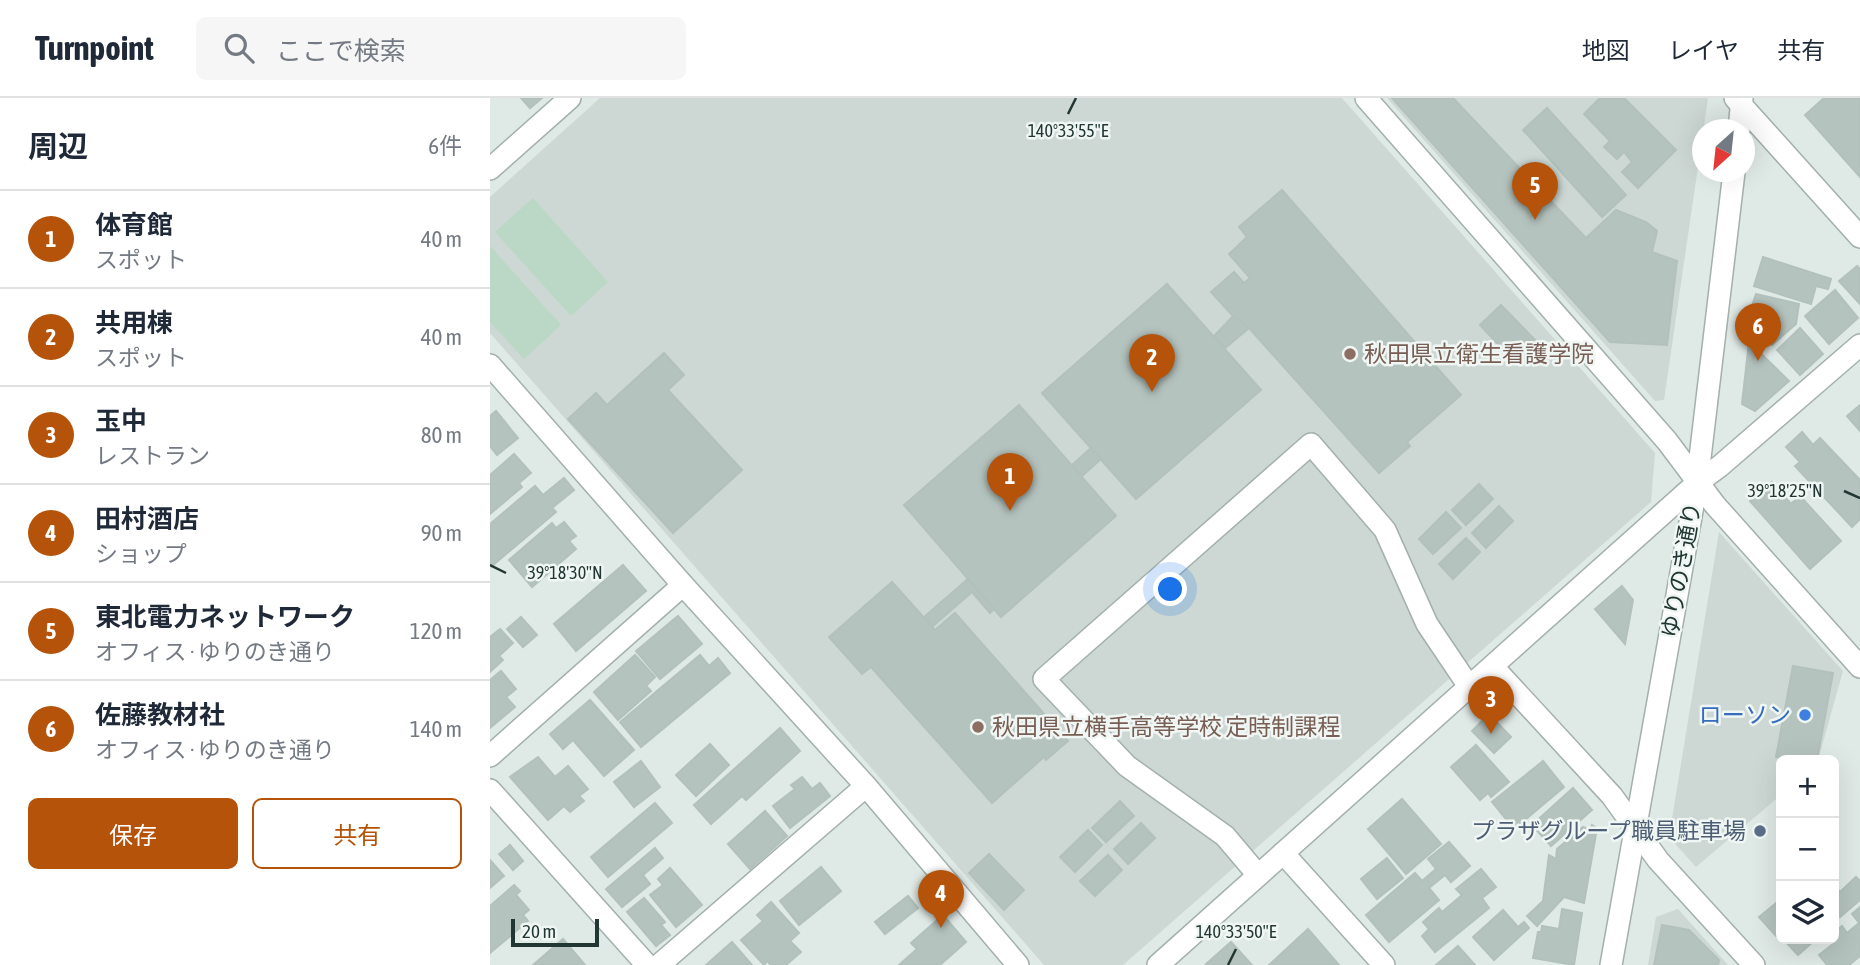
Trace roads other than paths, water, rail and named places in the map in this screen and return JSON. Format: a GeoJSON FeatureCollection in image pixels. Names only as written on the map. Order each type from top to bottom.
{"type":"FeatureCollection","features":[{"type":"Feature","properties":{"kind":"street"},"geometry":{"type":"LineString","coordinates":[[490,169],[570,98]]}},
{"type":"Feature","properties":{"kind":"street"},"geometry":{"type":"LineString","coordinates":[[1366,98],[1667,441],[1697,483],[1860,667]]}},
{"type":"Feature","properties":{"kind":"street"},"geometry":{"type":"LineString","coordinates":[[1739,101],[1739,119]]}},
{"type":"Feature","properties":{"kind":"street"},"geometry":{"type":"LineString","coordinates":[[1739,101],[1860,237]]}},
{"type":"Feature","properties":{"kind":"street","name":"ゆりのき通り"},"geometry":{"type":"LineString","coordinates":[[1611,965],[1697,483],[1733,182]]}},
{"type":"Feature","properties":{"kind":"street"},"geometry":{"type":"LineString","coordinates":[[1157,965],[1697,483],[1860,345]]}},
{"type":"Feature","properties":{"kind":"street"},"geometry":{"type":"LineString","coordinates":[[490,365],[683,585],[866,786],[1018,965]]}},
{"type":"Feature","properties":{"kind":"street"},"geometry":{"type":"LineString","coordinates":[[1258,875],[1225,836],[1127,766],[1044,679],[1311,444],[1385,530],[1427,624],[1470,688]]}},
{"type":"Feature","properties":{"kind":"street"},"geometry":{"type":"LineString","coordinates":[[490,756],[683,585]]}},
{"type":"Feature","properties":{"kind":"street"},"geometry":{"type":"LineString","coordinates":[[1493,667],[1612,796],[1658,860],[1754,965]]}},
{"type":"Feature","properties":{"kind":"street"},"geometry":{"type":"LineString","coordinates":[[659,965],[866,786]]}},
{"type":"Feature","properties":{"kind":"street"},"geometry":{"type":"LineString","coordinates":[[490,790],[647,965]]}},
{"type":"Feature","properties":{"kind":"street"},"geometry":{"type":"LineString","coordinates":[[1283,853],[1384,965]]}},
{"type":"Feature","properties":{"kind":"place","name":"東北電力ネットワーク"},"geometry":{"type":"Point","coordinates":[1535,220]}},
{"type":"Feature","properties":{"kind":"place","name":"秋田県立衛生看護学院"},"geometry":{"type":"Point","coordinates":[1350,354]}},
{"type":"Feature","properties":{"kind":"place","name":"佐藤教材社"},"geometry":{"type":"Point","coordinates":[1758,361]}},
{"type":"Feature","properties":{"kind":"place","name":"共用棟"},"geometry":{"type":"Point","coordinates":[1152,392]}},
{"type":"Feature","properties":{"kind":"place","name":"体育館"},"geometry":{"type":"Point","coordinates":[1010,511]}},
{"type":"Feature","properties":{"kind":"place","name":"ローソン"},"geometry":{"type":"Point","coordinates":[1805,715]}},
{"type":"Feature","properties":{"kind":"place","name":"秋田県立横手高等学校 定時制課程"},"geometry":{"type":"Point","coordinates":[978,727]}},
{"type":"Feature","properties":{"kind":"place","name":"玉中"},"geometry":{"type":"Point","coordinates":[1491,734]}},
{"type":"Feature","properties":{"kind":"place","name":"プラザグループ職員駐車場"},"geometry":{"type":"Point","coordinates":[1760,831]}},
{"type":"Feature","properties":{"kind":"place","name":"田村酒店"},"geometry":{"type":"Point","coordinates":[941,928]}}]}
